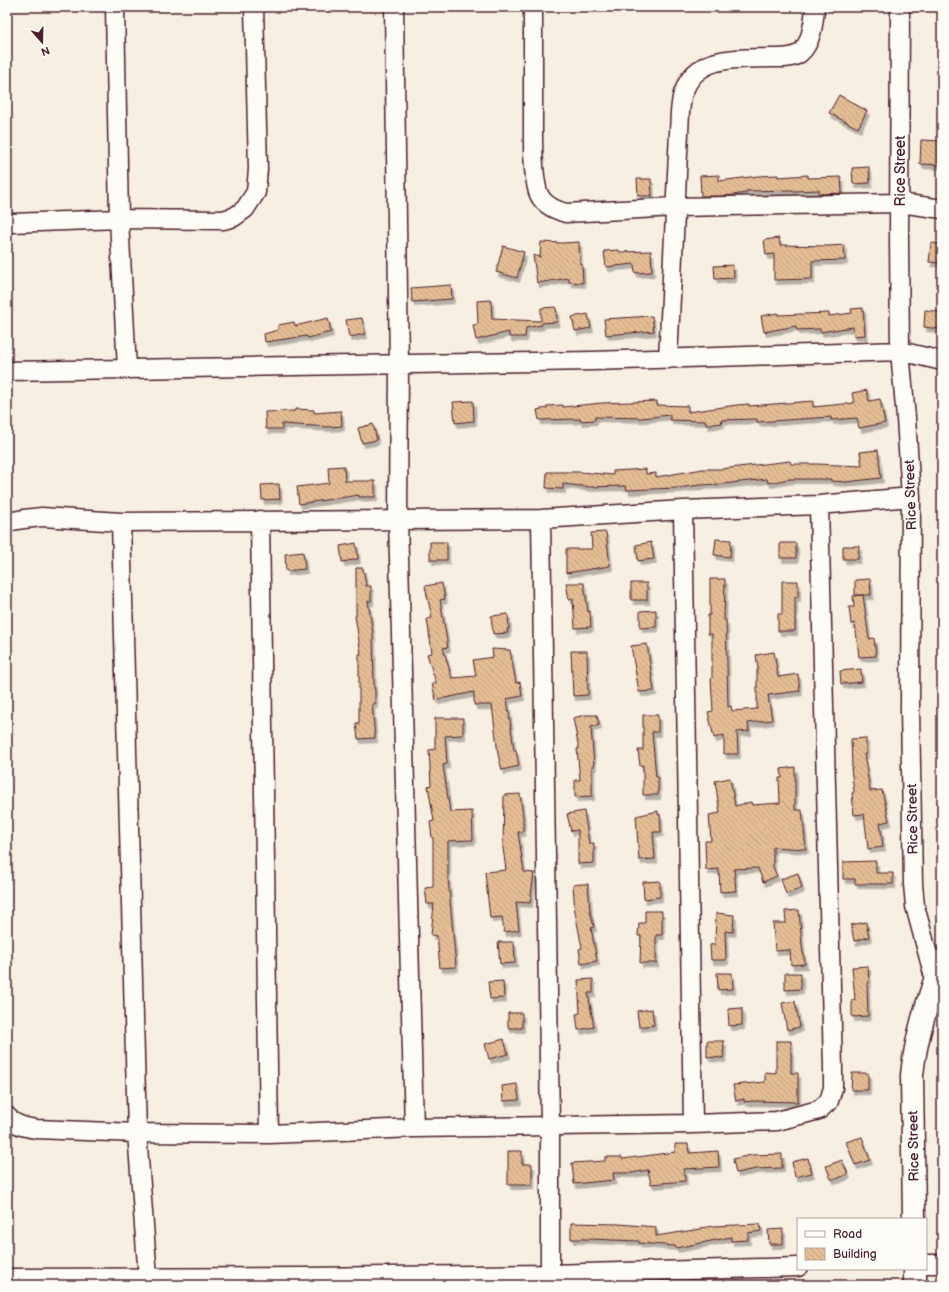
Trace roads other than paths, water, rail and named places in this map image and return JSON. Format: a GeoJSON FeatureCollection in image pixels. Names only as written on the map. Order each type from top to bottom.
{"type":"FeatureCollection","features":[{"type":"Feature","properties":{"kind":"street"},"geometry":{"type":"LineString","coordinates":[[115,7],[119,219],[127,369]]}},
{"type":"Feature","properties":{"kind":"street"},"geometry":{"type":"LineString","coordinates":[[7,222],[119,219],[223,220],[234,217],[245,209],[256,192],[258,168],[254,7]]}},
{"type":"Feature","properties":{"kind":"street"},"geometry":{"type":"LineString","coordinates":[[394,7],[399,365],[398,519],[414,1128]]}},
{"type":"Feature","properties":{"kind":"street"},"geometry":{"type":"LineString","coordinates":[[533,7],[533,148],[538,192],[553,209],[566,213],[676,207],[900,203],[942,208]]}},
{"type":"Feature","properties":{"kind":"street"},"geometry":{"type":"LineString","coordinates":[[668,359],[680,112],[683,91],[692,75],[701,67],[714,62],[738,59],[793,57],[801,52],[808,43],[815,7]]}},
{"type":"Feature","properties":{"kind":"street","name":"Rice Street"},"geometry":{"type":"LineString","coordinates":[[900,7],[900,351],[911,498],[910,708],[913,884],[915,906],[935,981]]}},
{"type":"Feature","properties":{"kind":"street"},"geometry":{"type":"LineString","coordinates":[[7,371],[668,359],[900,351],[942,361]]}},
{"type":"Feature","properties":{"kind":"street"},"geometry":{"type":"LineString","coordinates":[[7,522],[24,518],[42,517],[121,522],[541,519],[911,498]]}},
{"type":"Feature","properties":{"kind":"street"},"geometry":{"type":"LineString","coordinates":[[7,1116],[14,1123],[36,1130],[137,1133],[270,1134],[414,1128],[693,1124],[777,1121],[801,1116],[819,1110],[829,1101],[833,1088],[833,1068],[819,504]]}},
{"type":"Feature","properties":{"kind":"street"},"geometry":{"type":"LineString","coordinates":[[683,510],[693,1124]]}},
{"type":"Feature","properties":{"kind":"street"},"geometry":{"type":"LineString","coordinates":[[541,519],[550,1126],[550,1274]]}},
{"type":"Feature","properties":{"kind":"street"},"geometry":{"type":"LineString","coordinates":[[260,520],[270,1134]]}},
{"type":"Feature","properties":{"kind":"street"},"geometry":{"type":"LineString","coordinates":[[121,522],[137,1133],[148,1278]]}},
{"type":"Feature","properties":{"kind":"street","name":"Rice Street"},"geometry":{"type":"LineString","coordinates":[[914,1218],[912,1075],[916,1039],[942,960]]}},
{"type":"Feature","properties":{"kind":"street"},"geometry":{"type":"LineString","coordinates":[[927,1264],[942,1264]]}},
{"type":"Feature","properties":{"kind":"street"},"geometry":{"type":"LineString","coordinates":[[7,1278],[148,1278],[304,1281],[797,1268]]}},
{"type":"Feature","properties":{"kind":"street"},"geometry":{"type":"LineString","coordinates":[[915,1270],[915,1285]]}}]}
